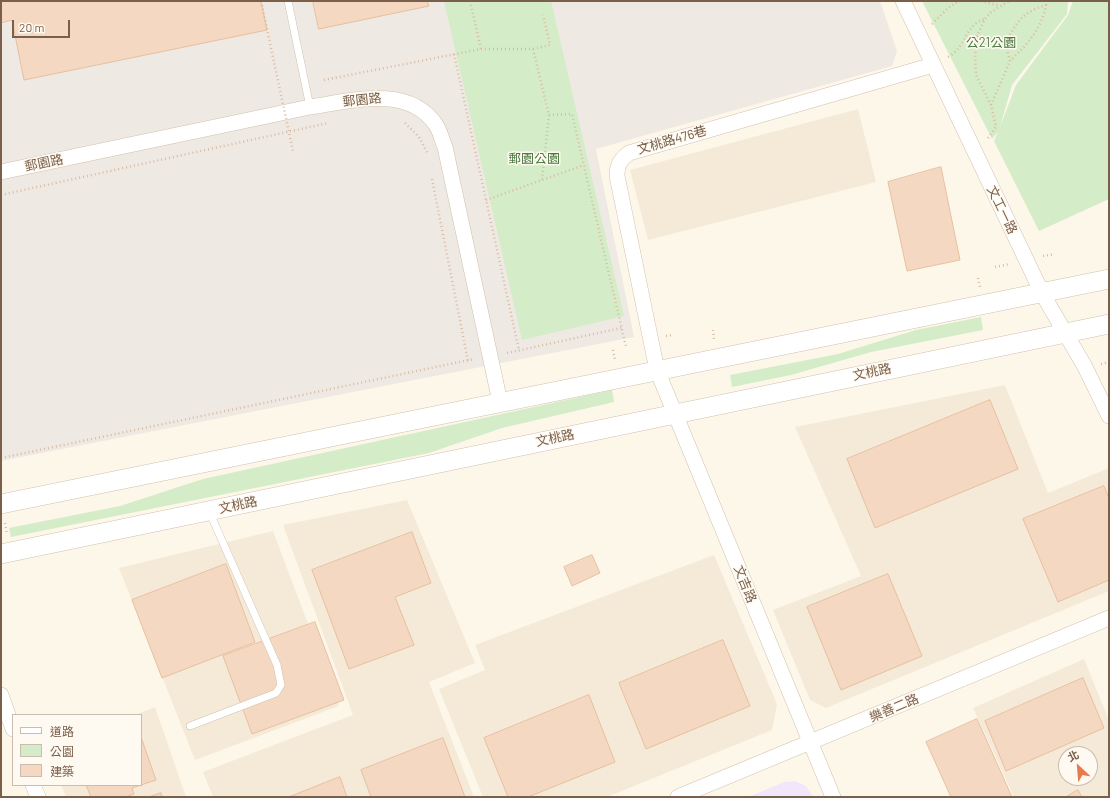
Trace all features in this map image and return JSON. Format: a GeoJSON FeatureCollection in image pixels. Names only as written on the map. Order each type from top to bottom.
{"type":"FeatureCollection","features":[{"type":"Feature","properties":{"kind":"street","name":"文工一路"},"geometry":{"type":"LineString","coordinates":[[903,1],[1042,293],[1066,333],[1109,416]]}},
{"type":"Feature","properties":{"kind":"street","name":"文桃路476巷"},"geometry":{"type":"LineString","coordinates":[[657,370],[617,176],[617,166],[622,158],[629,153],[933,65]]}},
{"type":"Feature","properties":{"kind":"street","name":"郵園路"},"geometry":{"type":"LineString","coordinates":[[1,172],[310,107],[386,97],[416,106],[436,124],[445,147],[500,402]]}},
{"type":"Feature","properties":{"kind":"street"},"geometry":{"type":"LineString","coordinates":[[1,504],[657,370],[1109,280]]}},
{"type":"Feature","properties":{"kind":"street","name":"文桃路"},"geometry":{"type":"LineString","coordinates":[[1,554],[1109,324]]}},
{"type":"Feature","properties":{"kind":"street","name":"文吉路"},"geometry":{"type":"LineString","coordinates":[[657,370],[833,797]]}},
{"type":"Feature","properties":{"kind":"street","name":"樂善二路"},"geometry":{"type":"LineString","coordinates":[[678,797],[1109,618]]}},
{"type":"Feature","properties":{"kind":"street"},"geometry":{"type":"LineString","coordinates":[[1,695],[12,725]]}},
{"type":"Feature","properties":{"kind":"street"},"geometry":{"type":"LineString","coordinates":[[33,786],[38,797]]}},
{"type":"Feature","properties":{"kind":"lane"},"geometry":{"type":"LineString","coordinates":[[288,1],[310,107]]}},
{"type":"Feature","properties":{"kind":"lane"},"geometry":{"type":"LineString","coordinates":[[190,726],[276,693],[281,685],[278,665],[209,511]]}},
{"type":"Feature","properties":{"kind":"path"},"geometry":{"type":"LineString","coordinates":[[261,1],[293,151]]}},
{"type":"Feature","properties":{"kind":"path"},"geometry":{"type":"LineString","coordinates":[[470,1],[481,49]]}},
{"type":"Feature","properties":{"kind":"path"},"geometry":{"type":"LineString","coordinates":[[930,25],[958,1]]}},
{"type":"Feature","properties":{"kind":"path"},"geometry":{"type":"LineString","coordinates":[[981,1],[1001,6]]}},
{"type":"Feature","properties":{"kind":"path"},"geometry":{"type":"LineString","coordinates":[[986,140],[996,127],[991,105],[976,75],[975,58],[977,36],[985,19],[990,13],[1009,1]]}},
{"type":"Feature","properties":{"kind":"path"},"geometry":{"type":"LineString","coordinates":[[991,105],[1010,61],[1032,38],[1044,16],[1046,5],[1031,10],[1019,19],[1005,43],[1010,61]]}},
{"type":"Feature","properties":{"kind":"path"},"geometry":{"type":"LineString","coordinates":[[324,80],[481,49],[533,49],[550,45],[543,15]]}},
{"type":"Feature","properties":{"kind":"path"},"geometry":{"type":"LineString","coordinates":[[933,65],[953,54],[976,22],[985,19]]}},
{"type":"Feature","properties":{"kind":"path"},"geometry":{"type":"LineString","coordinates":[[533,49],[549,116],[542,180]]}},
{"type":"Feature","properties":{"kind":"path"},"geometry":{"type":"LineString","coordinates":[[454,54],[519,350],[621,328]]}},
{"type":"Feature","properties":{"kind":"path"},"geometry":{"type":"LineString","coordinates":[[549,116],[572,114],[626,347]]}},
{"type":"Feature","properties":{"kind":"path"},"geometry":{"type":"LineString","coordinates":[[401,121],[407,124],[419,137],[428,154],[429,162]]}},
{"type":"Feature","properties":{"kind":"path"},"geometry":{"type":"LineString","coordinates":[[1,195],[329,123]]}},
{"type":"Feature","properties":{"kind":"path"},"geometry":{"type":"LineString","coordinates":[[486,200],[584,165]]}},
{"type":"Feature","properties":{"kind":"path"},"geometry":{"type":"LineString","coordinates":[[1,458],[468,361],[432,177]]}},
{"type":"Feature","properties":{"kind":"shaded area"},"geometry":{"type":"Polygon","coordinates":[[[1,1],[880,1],[897,51],[892,66],[596,149],[634,337],[1,461],[1,1]]]}},
{"type":"Feature","properties":{"kind":"shaded area"},"geometry":{"type":"Polygon","coordinates":[[[858,109],[876,182],[648,240],[630,170],[858,109]]]}},
{"type":"Feature","properties":{"kind":"shaded area"},"geometry":{"type":"Polygon","coordinates":[[[1005,385],[1048,493],[1109,468],[1109,591],[826,708],[810,700],[773,610],[861,576],[795,427],[1005,385]]]}},
{"type":"Feature","properties":{"kind":"shaded area"},"geometry":{"type":"Polygon","coordinates":[[[407,500],[475,663],[429,682],[474,797],[213,797],[203,772],[353,715],[283,525],[407,500]]]}},
{"type":"Feature","properties":{"kind":"shaded area"},"geometry":{"type":"Polygon","coordinates":[[[273,531],[339,706],[195,760],[119,568],[273,531]]]}},
{"type":"Feature","properties":{"kind":"shaded area"},"geometry":{"type":"Polygon","coordinates":[[[714,555],[777,704],[772,730],[607,797],[483,797],[439,689],[485,670],[475,645],[714,555]]]}},
{"type":"Feature","properties":{"kind":"shaded area"},"geometry":{"type":"Polygon","coordinates":[[[1084,659],[1109,720],[1109,797],[1014,797],[973,708],[1084,659]]]}},
{"type":"Feature","properties":{"kind":"shaded area"},"geometry":{"type":"Polygon","coordinates":[[[155,707],[186,797],[66,797],[61,786],[142,786],[142,714],[137,714],[155,707]]]}},
{"type":"Feature","properties":{"kind":"shaded area"},"geometry":{"type":"Polygon","coordinates":[[[795,781],[806,786],[813,797],[748,797],[784,782],[795,781]]]}},
{"type":"Feature","properties":{"kind":"green space","name":"郵園公園"},"geometry":{"type":"Polygon","coordinates":[[[444,1],[551,1],[624,316],[522,340],[444,1]]]}},
{"type":"Feature","properties":{"kind":"green space","name":"公21公園"},"geometry":{"type":"Polygon","coordinates":[[[922,1],[1068,1],[1067,14],[1012,85],[1000,127],[1016,85],[1068,15],[1073,1],[1109,1],[1109,199],[1039,231],[994,141],[998,132],[992,139],[922,1]]]}},
{"type":"Feature","properties":{"kind":"green space"},"geometry":{"type":"Polygon","coordinates":[[[981,317],[983,330],[871,352],[791,375],[732,387],[730,375],[838,354],[916,330],[981,317]]]}},
{"type":"Feature","properties":{"kind":"green space"},"geometry":{"type":"Polygon","coordinates":[[[612,390],[614,402],[502,428],[429,453],[11,537],[9,528],[120,506],[203,479],[612,390]]]}},
{"type":"Feature","properties":{"kind":"building"},"geometry":{"type":"Polygon","coordinates":[[[1,1],[261,1],[267,30],[24,80],[12,20],[1,23],[1,1]]]}},
{"type":"Feature","properties":{"kind":"building"},"geometry":{"type":"Polygon","coordinates":[[[313,1],[427,1],[429,6],[319,29],[313,1]]]}},
{"type":"Feature","properties":{"kind":"building"},"geometry":{"type":"Polygon","coordinates":[[[941,167],[960,260],[907,271],[888,182],[941,167]]]}},
{"type":"Feature","properties":{"kind":"building"},"geometry":{"type":"Polygon","coordinates":[[[990,400],[1018,469],[875,528],[847,459],[990,400]]]}},
{"type":"Feature","properties":{"kind":"building"},"geometry":{"type":"Polygon","coordinates":[[[1104,486],[1109,498],[1109,580],[1058,602],[1023,519],[1104,486]]]}},
{"type":"Feature","properties":{"kind":"building"},"geometry":{"type":"Polygon","coordinates":[[[412,532],[431,583],[395,597],[414,645],[349,669],[312,570],[412,532]]]}},
{"type":"Feature","properties":{"kind":"building"},"geometry":{"type":"Polygon","coordinates":[[[592,555],[600,573],[572,586],[564,567],[592,555]]]}},
{"type":"Feature","properties":{"kind":"building"},"geometry":{"type":"Polygon","coordinates":[[[226,564],[255,642],[162,678],[132,600],[226,564]]]}},
{"type":"Feature","properties":{"kind":"building"},"geometry":{"type":"Polygon","coordinates":[[[888,574],[922,656],[841,690],[807,607],[888,574]]]}},
{"type":"Feature","properties":{"kind":"building"},"geometry":{"type":"Polygon","coordinates":[[[315,622],[344,700],[252,734],[223,656],[315,622]]]}},
{"type":"Feature","properties":{"kind":"building"},"geometry":{"type":"Polygon","coordinates":[[[723,640],[750,706],[646,749],[619,683],[723,640]]]}},
{"type":"Feature","properties":{"kind":"building"},"geometry":{"type":"Polygon","coordinates":[[[1083,678],[1104,728],[1063,746],[1058,746],[1058,748],[1006,771],[985,721],[1083,678]]]}},
{"type":"Feature","properties":{"kind":"building"},"geometry":{"type":"Polygon","coordinates":[[[589,695],[615,762],[528,797],[508,797],[484,738],[589,695]]]}},
{"type":"Feature","properties":{"kind":"building"},"geometry":{"type":"Polygon","coordinates":[[[977,719],[1012,797],[951,797],[926,742],[977,719]]]}},
{"type":"Feature","properties":{"kind":"building"},"geometry":{"type":"Polygon","coordinates":[[[443,738],[465,797],[371,797],[361,770],[443,738]]]}},
{"type":"Feature","properties":{"kind":"building"},"geometry":{"type":"Polygon","coordinates":[[[142,740],[156,780],[142,785],[142,740]]]}},
{"type":"Feature","properties":{"kind":"building"},"geometry":{"type":"Polygon","coordinates":[[[340,777],[347,797],[289,797],[340,777]]]}},
{"type":"Feature","properties":{"kind":"building"},"geometry":{"type":"Polygon","coordinates":[[[86,786],[138,786],[132,788],[134,794],[126,797],[91,797],[86,786]]]}},
{"type":"Feature","properties":{"kind":"building"},"geometry":{"type":"Polygon","coordinates":[[[1078,790],[1082,797],[1066,797],[1078,790]]]}},
{"type":"Feature","properties":{"kind":"building"},"geometry":{"type":"Polygon","coordinates":[[[161,793],[162,797],[149,797],[161,793]]]}}]}
